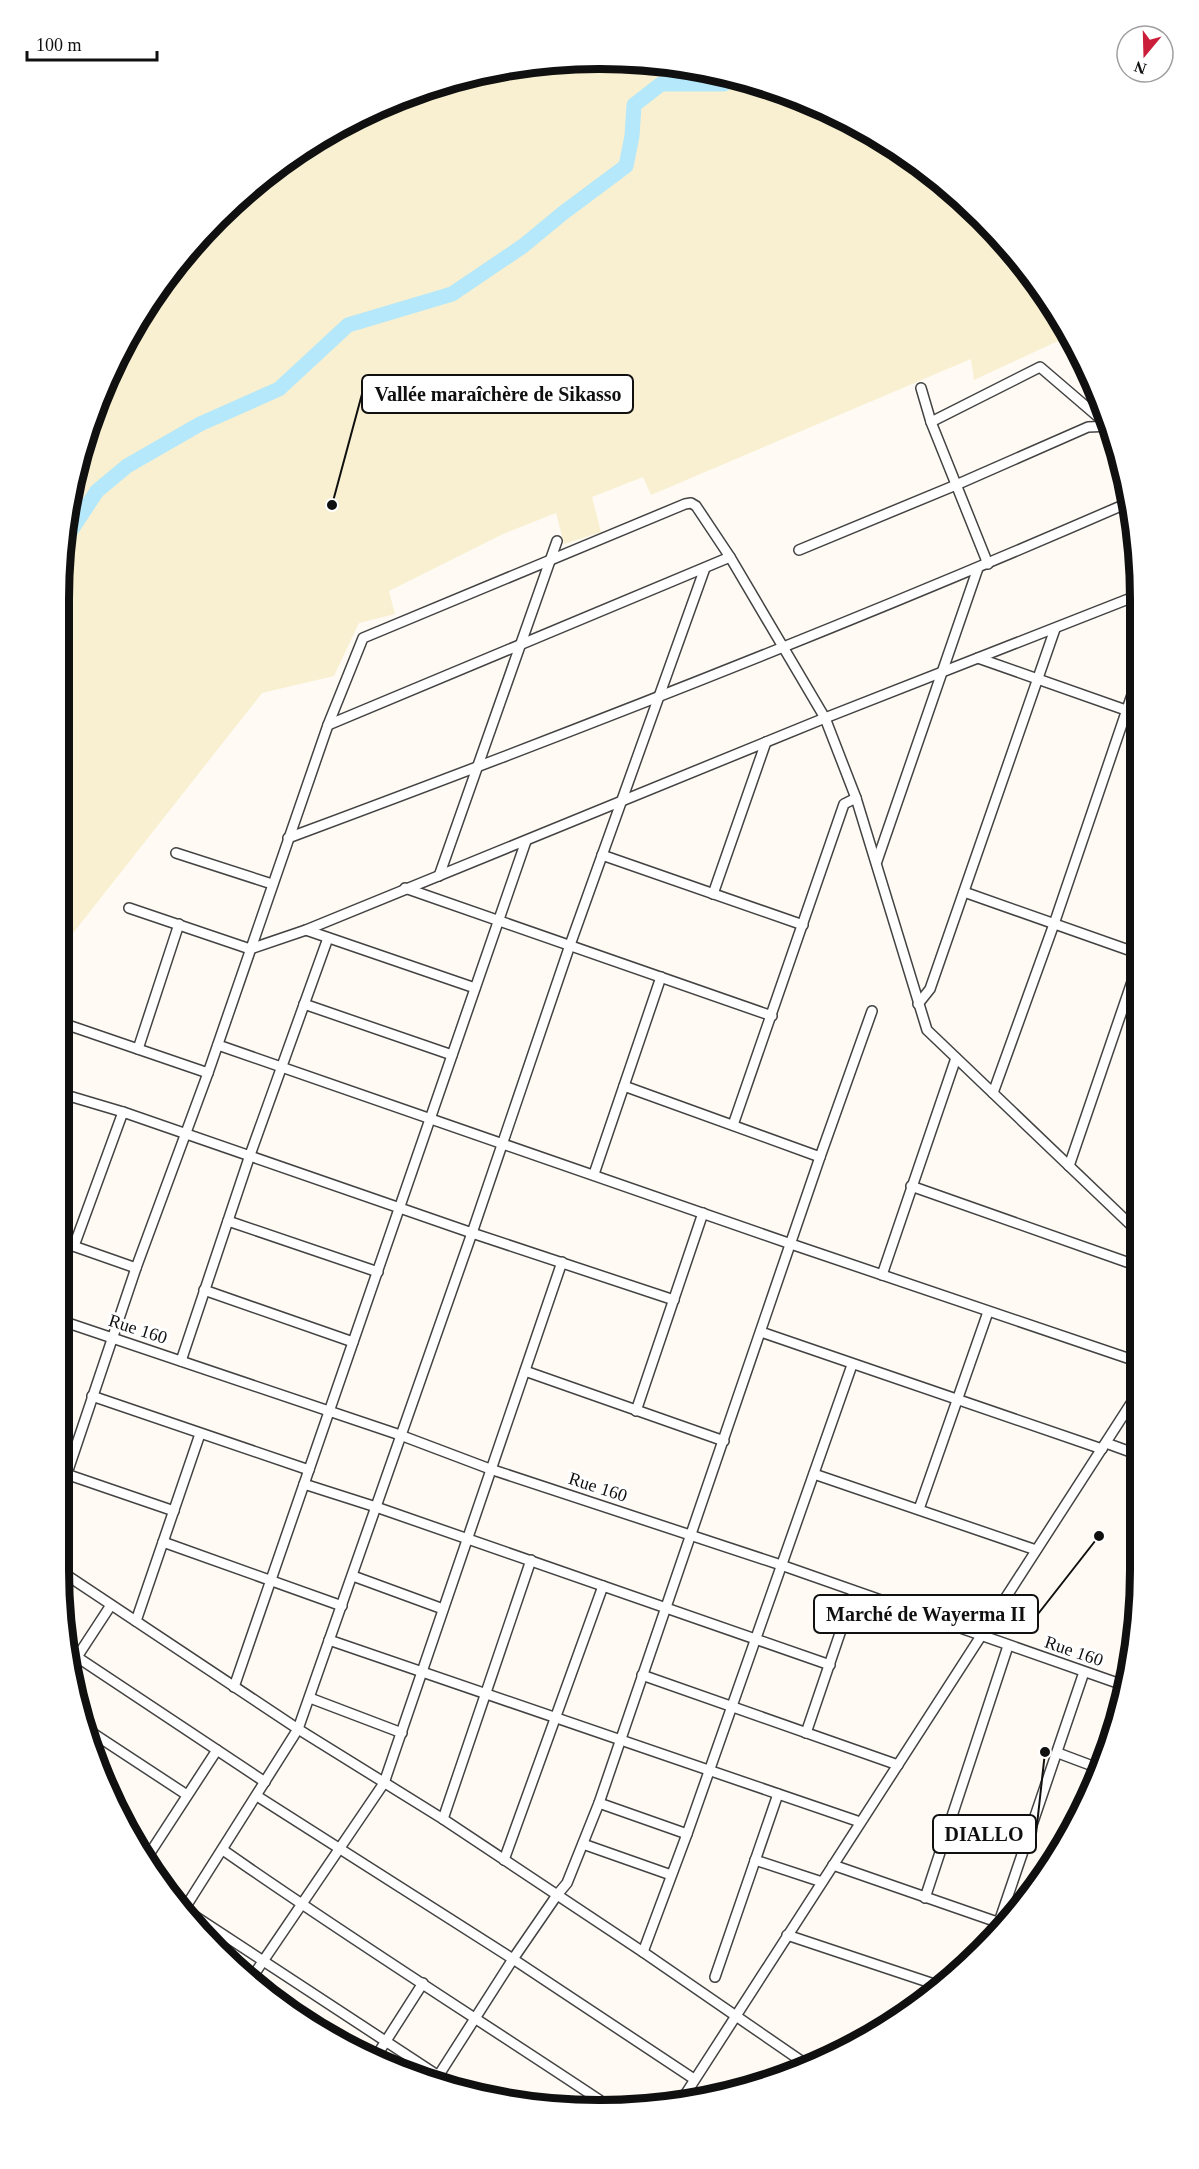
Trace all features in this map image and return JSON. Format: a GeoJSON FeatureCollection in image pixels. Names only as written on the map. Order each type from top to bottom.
{"type":"FeatureCollection","features":[{"type":"Feature","properties":{"kind":"street"},"geometry":{"type":"LineString","coordinates":[[931,422],[1040,367],[1097,414]]}},
{"type":"Feature","properties":{"kind":"street"},"geometry":{"type":"LineString","coordinates":[[921,388],[931,422],[988,564]]}},
{"type":"Feature","properties":{"kind":"street"},"geometry":{"type":"LineString","coordinates":[[799,550],[1088,427],[1101,426]]}},
{"type":"Feature","properties":{"kind":"street"},"geometry":{"type":"LineString","coordinates":[[69,1465],[136,1268],[218,1045],[328,725],[363,638],[691,503],[730,557],[825,718],[856,798],[927,1030],[1130,1222]]}},
{"type":"Feature","properties":{"kind":"street"},"geometry":{"type":"LineString","coordinates":[[288,838],[476,768],[784,647],[988,564],[1121,506]]}},
{"type":"Feature","properties":{"kind":"street"},"geometry":{"type":"LineString","coordinates":[[439,876],[556,541]]}},
{"type":"Feature","properties":{"kind":"street"},"geometry":{"type":"LineString","coordinates":[[328,725],[730,557]]}},
{"type":"Feature","properties":{"kind":"street"},"geometry":{"type":"LineString","coordinates":[[188,1903],[298,1729],[310,1698],[570,945],[705,568]]}},
{"type":"Feature","properties":{"kind":"street"},"geometry":{"type":"LineString","coordinates":[[876,861],[978,568]]}},
{"type":"Feature","properties":{"kind":"street"},"geometry":{"type":"LineString","coordinates":[[129,908],[250,949],[306,930],[825,718],[1130,598]]}},
{"type":"Feature","properties":{"kind":"street"},"geometry":{"type":"LineString","coordinates":[[918,1004],[930,989],[1055,629]]}},
{"type":"Feature","properties":{"kind":"street"},"geometry":{"type":"LineString","coordinates":[[978,658],[1130,711]]}},
{"type":"Feature","properties":{"kind":"street"},"geometry":{"type":"LineString","coordinates":[[993,1093],[1130,717]]}},
{"type":"Feature","properties":{"kind":"street"},"geometry":{"type":"LineString","coordinates":[[713,894],[766,742]]}},
{"type":"Feature","properties":{"kind":"street"},"geometry":{"type":"LineString","coordinates":[[733,1125],[844,804],[856,798]]}},
{"type":"Feature","properties":{"kind":"street"},"geometry":{"type":"LineString","coordinates":[[234,1688],[526,841]]}},
{"type":"Feature","properties":{"kind":"street"},"geometry":{"type":"LineString","coordinates":[[176,853],[272,885]]}},
{"type":"Feature","properties":{"kind":"street"},"geometry":{"type":"LineString","coordinates":[[602,855],[803,925]]}},
{"type":"Feature","properties":{"kind":"street"},"geometry":{"type":"LineString","coordinates":[[405,888],[772,1016]]}},
{"type":"Feature","properties":{"kind":"street"},"geometry":{"type":"LineString","coordinates":[[964,892],[1130,951]]}},
{"type":"Feature","properties":{"kind":"street"},"geometry":{"type":"LineString","coordinates":[[138,1049],[179,924]]}},
{"type":"Feature","properties":{"kind":"street"},"geometry":{"type":"LineString","coordinates":[[306,930],[475,988]]}},
{"type":"Feature","properties":{"kind":"street"},"geometry":{"type":"LineString","coordinates":[[181,1361],[250,1155],[328,938]]}},
{"type":"Feature","properties":{"kind":"street"},"geometry":{"type":"LineString","coordinates":[[594,1174],[661,977]]}},
{"type":"Feature","properties":{"kind":"street"},"geometry":{"type":"LineString","coordinates":[[1069,1166],[1130,987]]}},
{"type":"Feature","properties":{"kind":"street"},"geometry":{"type":"LineString","coordinates":[[304,1004],[452,1055]]}},
{"type":"Feature","properties":{"kind":"street"},"geometry":{"type":"LineString","coordinates":[[438,2075],[513,1959],[567,1883],[583,1844],[872,1011]]}},
{"type":"Feature","properties":{"kind":"street"},"geometry":{"type":"LineString","coordinates":[[69,1025],[208,1073]]}},
{"type":"Feature","properties":{"kind":"street"},"geometry":{"type":"LineString","coordinates":[[218,1045],[594,1174],[703,1214],[1130,1359]]}},
{"type":"Feature","properties":{"kind":"street"},"geometry":{"type":"LineString","coordinates":[[882,1275],[956,1058]]}},
{"type":"Feature","properties":{"kind":"street"},"geometry":{"type":"LineString","coordinates":[[624,1086],[820,1157]]}},
{"type":"Feature","properties":{"kind":"street"},"geometry":{"type":"LineString","coordinates":[[69,1096],[123,1112],[472,1233],[674,1300]]}},
{"type":"Feature","properties":{"kind":"street"},"geometry":{"type":"LineString","coordinates":[[74,1246],[123,1112]]}},
{"type":"Feature","properties":{"kind":"street"},"geometry":{"type":"LineString","coordinates":[[911,1186],[1130,1263]]}},
{"type":"Feature","properties":{"kind":"street"},"geometry":{"type":"LineString","coordinates":[[636,1411],[703,1214]]}},
{"type":"Feature","properties":{"kind":"street"},"geometry":{"type":"LineString","coordinates":[[228,1221],[378,1272]]}},
{"type":"Feature","properties":{"kind":"street"},"geometry":{"type":"LineString","coordinates":[[69,1244],[136,1268]]}},
{"type":"Feature","properties":{"kind":"street"},"geometry":{"type":"LineString","coordinates":[[255,1972],[384,1783],[561,1262]]}},
{"type":"Feature","properties":{"kind":"street"},"geometry":{"type":"LineString","coordinates":[[204,1290],[353,1342]]}},
{"type":"Feature","properties":{"kind":"street"},"geometry":{"type":"LineString","coordinates":[[919,1509],[988,1312]]}},
{"type":"Feature","properties":{"kind":"street","name":"Rue 160"},"geometry":{"type":"LineString","coordinates":[[69,1324],[400,1436],[490,1469],[781,1565],[1118,1683]]}},
{"type":"Feature","properties":{"kind":"street"},"geometry":{"type":"LineString","coordinates":[[760,1332],[958,1400],[1130,1453]]}},
{"type":"Feature","properties":{"kind":"street"},"geometry":{"type":"LineString","coordinates":[[643,1952],[687,1834],[852,1365]]}},
{"type":"Feature","properties":{"kind":"street"},"geometry":{"type":"LineString","coordinates":[[525,1371],[724,1441]]}},
{"type":"Feature","properties":{"kind":"street"},"geometry":{"type":"LineString","coordinates":[[92,1396],[309,1470]]}},
{"type":"Feature","properties":{"kind":"street"},"geometry":{"type":"LineString","coordinates":[[685,2093],[1130,1405]]}},
{"type":"Feature","properties":{"kind":"street"},"geometry":{"type":"LineString","coordinates":[[136,1621],[200,1434]]}},
{"type":"Feature","properties":{"kind":"street"},"geometry":{"type":"LineString","coordinates":[[814,1474],[1036,1550]]}},
{"type":"Feature","properties":{"kind":"street"},"geometry":{"type":"LineString","coordinates":[[69,1475],[174,1511]]}},
{"type":"Feature","properties":{"kind":"street"},"geometry":{"type":"LineString","coordinates":[[304,1484],[531,1560],[830,1665]]}},
{"type":"Feature","properties":{"kind":"street"},"geometry":{"type":"LineString","coordinates":[[163,1542],[342,1606]]}},
{"type":"Feature","properties":{"kind":"street"},"geometry":{"type":"LineString","coordinates":[[442,1819],[531,1560]]}},
{"type":"Feature","properties":{"kind":"street"},"geometry":{"type":"LineString","coordinates":[[353,1576],[443,1608]]}},
{"type":"Feature","properties":{"kind":"street"},"geometry":{"type":"LineString","coordinates":[[69,1577],[234,1688],[442,1819],[557,1895],[801,2061]]}},
{"type":"Feature","properties":{"kind":"street"},"geometry":{"type":"LineString","coordinates":[[504,1860],[603,1586]]}},
{"type":"Feature","properties":{"kind":"street"},"geometry":{"type":"LineString","coordinates":[[806,1733],[854,1592]]}},
{"type":"Feature","properties":{"kind":"street"},"geometry":{"type":"LineString","coordinates":[[77,1657],[111,1605]]}},
{"type":"Feature","properties":{"kind":"street"},"geometry":{"type":"LineString","coordinates":[[330,1640],[860,1822]]}},
{"type":"Feature","properties":{"kind":"street"},"geometry":{"type":"LineString","coordinates":[[926,1898],[1008,1646]]}},
{"type":"Feature","properties":{"kind":"street"},"geometry":{"type":"LineString","coordinates":[[77,1660],[265,1782]]}},
{"type":"Feature","properties":{"kind":"street"},"geometry":{"type":"LineString","coordinates":[[1003,1913],[1084,1672]]}},
{"type":"Feature","properties":{"kind":"street"},"geometry":{"type":"LineString","coordinates":[[642,1675],[898,1765]]}},
{"type":"Feature","properties":{"kind":"street"},"geometry":{"type":"LineString","coordinates":[[310,1698],[402,1733]]}},
{"type":"Feature","properties":{"kind":"street"},"geometry":{"type":"LineString","coordinates":[[97,1739],[187,1796]]}},
{"type":"Feature","properties":{"kind":"street"},"geometry":{"type":"LineString","coordinates":[[151,1852],[217,1750]]}},
{"type":"Feature","properties":{"kind":"street"},"geometry":{"type":"LineString","coordinates":[[1058,1754],[1093,1766]]}},
{"type":"Feature","properties":{"kind":"street"},"geometry":{"type":"LineString","coordinates":[[715,1977],[778,1794]]}},
{"type":"Feature","properties":{"kind":"street"},"geometry":{"type":"LineString","coordinates":[[256,1796],[513,1959],[694,2079]]}},
{"type":"Feature","properties":{"kind":"street"},"geometry":{"type":"LineString","coordinates":[[599,1803],[687,1834]]}},
{"type":"Feature","properties":{"kind":"street"},"geometry":{"type":"LineString","coordinates":[[583,1844],[671,1875]]}},
{"type":"Feature","properties":{"kind":"street"},"geometry":{"type":"LineString","coordinates":[[222,1850],[301,1905],[599,2100]]}},
{"type":"Feature","properties":{"kind":"street"},"geometry":{"type":"LineString","coordinates":[[755,1860],[822,1882]]}},
{"type":"Feature","properties":{"kind":"street"},"geometry":{"type":"LineString","coordinates":[[833,1865],[995,1923]]}},
{"type":"Feature","properties":{"kind":"street"},"geometry":{"type":"LineString","coordinates":[[205,1924],[386,2040],[427,2071]]}},
{"type":"Feature","properties":{"kind":"street"},"geometry":{"type":"LineString","coordinates":[[788,1935],[931,1983]]}},
{"type":"Feature","properties":{"kind":"street"},"geometry":{"type":"LineString","coordinates":[[379,2052],[423,1983]]}},
{"type":"Feature","properties":{"kind":"shaded area"},"geometry":{"type":"Polygon","coordinates":[[[565,70],[634,70],[669,74],[703,79],[770,97],[803,109],[865,140],[894,158],[949,201],[975,224],[1020,277],[1041,305],[1067,349],[1058,341],[974,380],[971,359],[651,495],[643,477],[592,497],[601,532],[564,544],[556,513],[503,534],[389,591],[395,614],[359,623],[334,676],[262,693],[69,938],[70,565],[79,496],[87,462],[109,396],[140,334],[158,305],[224,224],[305,158],[334,140],[396,109],[462,87],[496,79],[565,70]]]}},
{"type":"Feature","properties":{"kind":"waterway"},"geometry":{"type":"LineString","coordinates":[[75,525],[97,491],[127,466],[200,424],[279,389],[348,325],[452,294],[523,246],[626,166],[632,136],[634,105],[661,84],[724,84]]}},
{"type":"Feature","properties":{"kind":"place","name":"Vallée maraîchère de Sikasso"},"geometry":{"type":"Point","coordinates":[332,505]}},
{"type":"Feature","properties":{"kind":"place","name":"Marché de Wayerma II"},"geometry":{"type":"Point","coordinates":[1099,1536]}},
{"type":"Feature","properties":{"kind":"place","name":"DIALLO"},"geometry":{"type":"Point","coordinates":[1045,1752]}}]}
